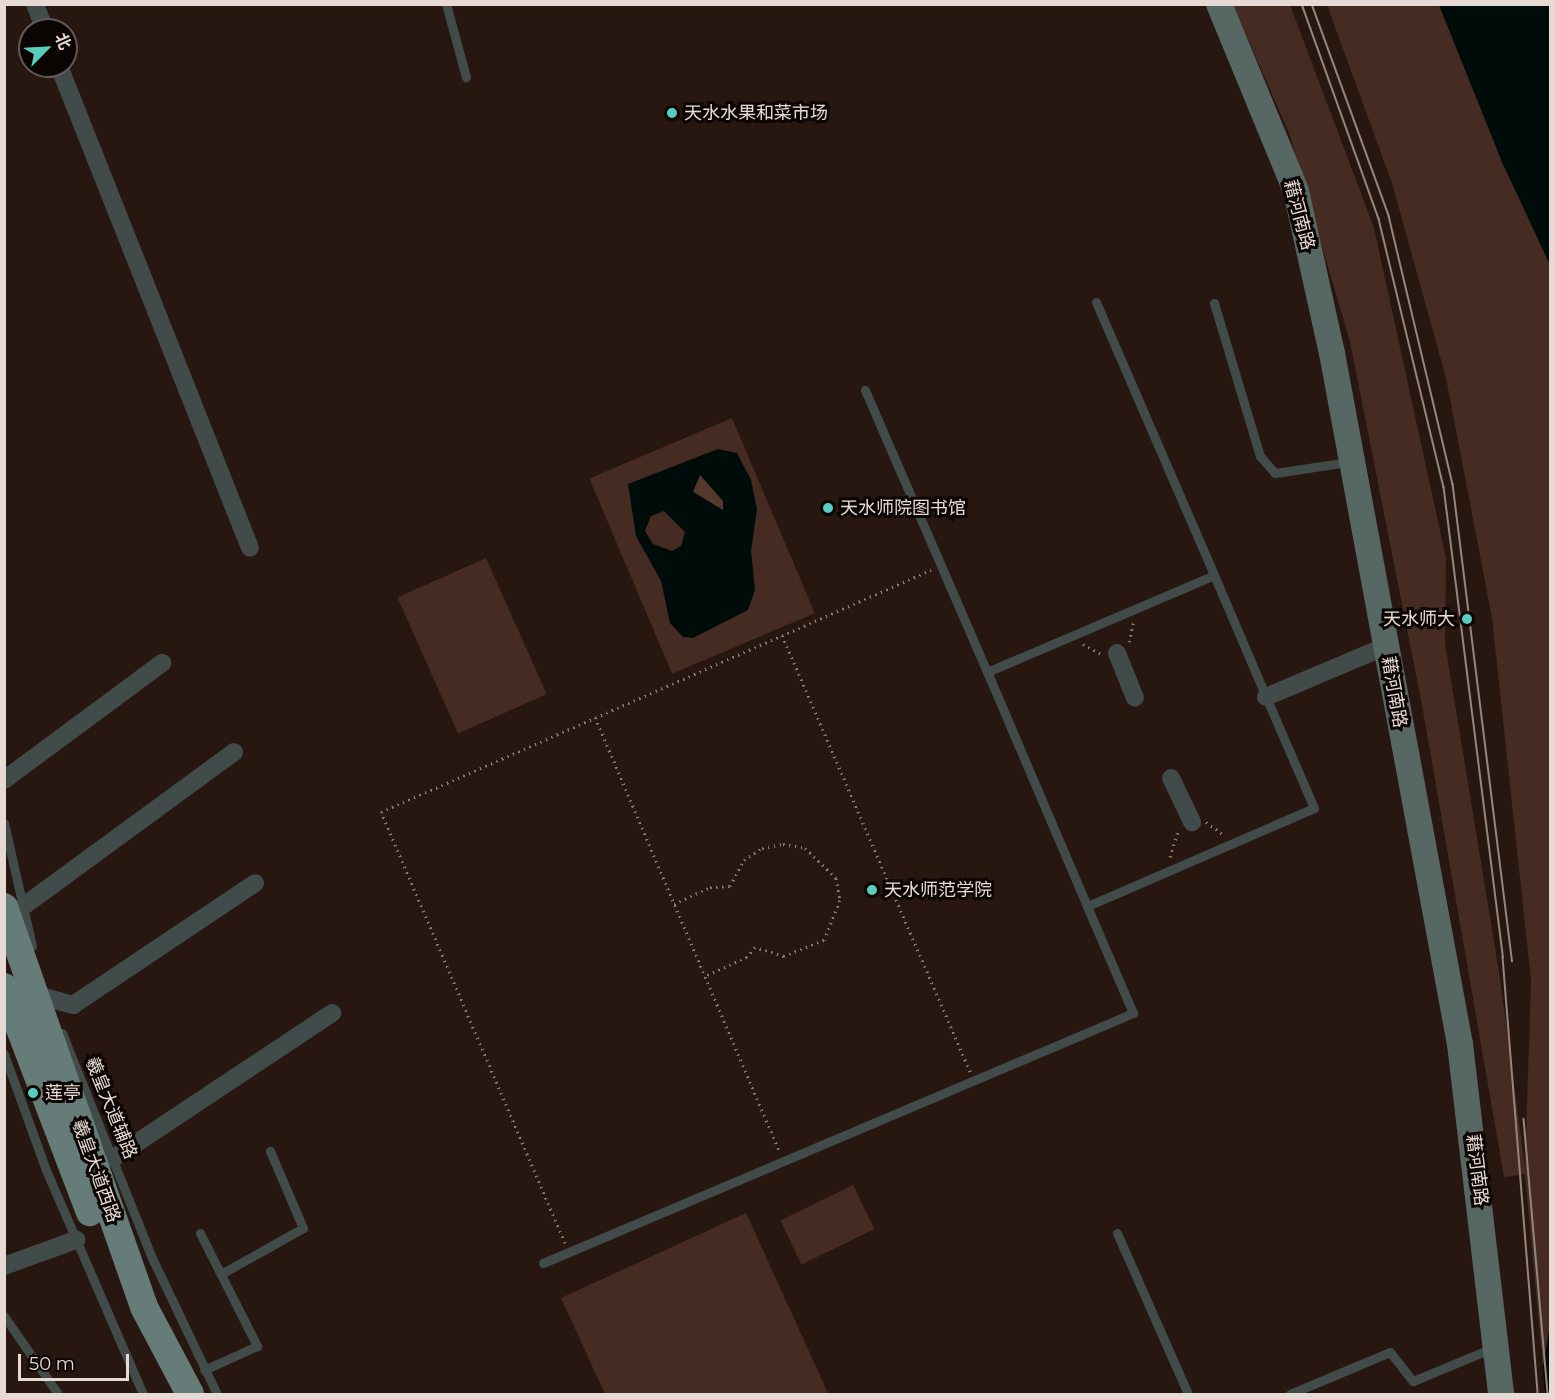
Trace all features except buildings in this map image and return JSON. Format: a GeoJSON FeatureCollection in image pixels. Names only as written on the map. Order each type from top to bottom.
{"type":"FeatureCollection","features":[{"type":"Feature","properties":{"kind":"main road","name":"藉河南路"},"geometry":{"type":"LineString","coordinates":[[1219,4],[1296,191],[1352,462],[1460,1044],[1501,1395]]}},
{"type":"Feature","properties":{"kind":"main road","name":"羲皇大道西路"},"geometry":{"type":"LineString","coordinates":[[13,908],[40,998],[144,1307],[190,1395]]}},
{"type":"Feature","properties":{"kind":"main road","name":"羲皇大道西路"},"geometry":{"type":"LineString","coordinates":[[5,988],[129,1313],[171,1395]]}},
{"type":"Feature","properties":{"kind":"street"},"geometry":{"type":"LineString","coordinates":[[64,78],[250,548]]}},
{"type":"Feature","properties":{"kind":"street"},"geometry":{"type":"LineString","coordinates":[[1266,697],[1386,646]]}},
{"type":"Feature","properties":{"kind":"street"},"geometry":{"type":"LineString","coordinates":[[1117,653],[1135,698]]}},
{"type":"Feature","properties":{"kind":"street"},"geometry":{"type":"LineString","coordinates":[[4,780],[162,663]]}},
{"type":"Feature","properties":{"kind":"street"},"geometry":{"type":"LineString","coordinates":[[13,908],[234,752]]}},
{"type":"Feature","properties":{"kind":"street"},"geometry":{"type":"LineString","coordinates":[[1171,778],[1192,822]]}},
{"type":"Feature","properties":{"kind":"street"},"geometry":{"type":"LineString","coordinates":[[5,988],[73,1005],[255,883]]}},
{"type":"Feature","properties":{"kind":"street"},"geometry":{"type":"LineString","coordinates":[[114,1158],[332,1013]]}},
{"type":"Feature","properties":{"kind":"street"},"geometry":{"type":"LineString","coordinates":[[4,1266],[76,1240]]}},
{"type":"Feature","properties":{"kind":"lane"},"geometry":{"type":"LineString","coordinates":[[446,4],[466,77]]}},
{"type":"Feature","properties":{"kind":"lane"},"geometry":{"type":"LineString","coordinates":[[1088,906],[1314,808],[1096,302]]}},
{"type":"Feature","properties":{"kind":"lane"},"geometry":{"type":"LineString","coordinates":[[1214,303],[1260,456],[1267,465],[1275,473],[1352,462]]}},
{"type":"Feature","properties":{"kind":"lane"},"geometry":{"type":"LineString","coordinates":[[543,1263],[1133,1013],[865,390]]}},
{"type":"Feature","properties":{"kind":"lane"},"geometry":{"type":"LineString","coordinates":[[987,672],[1214,574]]}},
{"type":"Feature","properties":{"kind":"lane"},"geometry":{"type":"LineString","coordinates":[[4,823],[13,908]]}},
{"type":"Feature","properties":{"kind":"lane","name":"羲皇大道辅路"},"geometry":{"type":"LineString","coordinates":[[40,998],[114,1158],[204,1370],[217,1395]]}},
{"type":"Feature","properties":{"kind":"lane"},"geometry":{"type":"LineString","coordinates":[[4,1054],[76,1240],[143,1395]]}},
{"type":"Feature","properties":{"kind":"lane"},"geometry":{"type":"LineString","coordinates":[[220,1274],[303,1228],[270,1151]]}},
{"type":"Feature","properties":{"kind":"lane"},"geometry":{"type":"LineString","coordinates":[[200,1233],[256,1346],[204,1370]]}},
{"type":"Feature","properties":{"kind":"lane"},"geometry":{"type":"LineString","coordinates":[[1117,1233],[1188,1395]]}},
{"type":"Feature","properties":{"kind":"lane"},"geometry":{"type":"LineString","coordinates":[[4,1316],[58,1395]]}},
{"type":"Feature","properties":{"kind":"lane"},"geometry":{"type":"LineString","coordinates":[[1290,1395],[1390,1352],[1413,1382],[1497,1346]]}},
{"type":"Feature","properties":{"kind":"path"},"geometry":{"type":"LineString","coordinates":[[569,1252],[381,812],[941,566]]}},
{"type":"Feature","properties":{"kind":"path"},"geometry":{"type":"LineString","coordinates":[[782,635],[974,1080]]}},
{"type":"Feature","properties":{"kind":"path"},"geometry":{"type":"LineString","coordinates":[[595,717],[784,1161]]}},
{"type":"Feature","properties":{"kind":"path"},"geometry":{"type":"LineString","coordinates":[[674,904],[710,887],[730,886],[744,860],[762,848],[783,844],[805,848],[836,878],[840,900],[824,940],[784,956],[755,947],[747,957],[705,976]]}},
{"type":"Feature","properties":{"kind":"shaded area"},"geometry":{"type":"Polygon","coordinates":[[[1233,5],[1290,5],[1374,228],[1446,558],[1445,643],[1500,978],[1525,1168],[1531,980],[1492,618],[1446,378],[1392,183],[1327,5],[1439,5],[1550,265],[1550,1325],[1543,1367],[1525,1174],[1504,1177],[1422,705],[1350,342],[1289,133],[1233,5]]]}},
{"type":"Feature","properties":{"kind":"shaded area"},"geometry":{"type":"Polygon","coordinates":[[[1439,5],[1550,5],[1550,265],[1502,162],[1439,5]]]}},
{"type":"Feature","properties":{"kind":"shaded area"},"geometry":{"type":"Polygon","coordinates":[[[732,418],[815,613],[672,674],[589,479],[732,418]]]}},
{"type":"Feature","properties":{"kind":"shaded area"},"geometry":{"type":"Polygon","coordinates":[[[718,449],[737,453],[751,480],[757,509],[751,551],[755,590],[748,610],[693,638],[683,637],[670,623],[661,581],[636,536],[628,484],[718,449]],[[700,475],[693,492],[723,510],[723,501],[700,475]],[[664,511],[651,516],[645,531],[653,544],[672,551],[681,546],[685,532],[664,511]]]}},
{"type":"Feature","properties":{"kind":"shaded area"},"geometry":{"type":"Polygon","coordinates":[[[701,474],[723,501],[723,511],[693,491],[701,474]]]}},
{"type":"Feature","properties":{"kind":"shaded area"},"geometry":{"type":"Polygon","coordinates":[[[486,558],[547,694],[458,734],[397,597],[486,558]]]}},
{"type":"Feature","properties":{"kind":"shaded area"},"geometry":{"type":"Polygon","coordinates":[[[853,1185],[874,1229],[802,1265],[780,1221],[853,1185]]]}},
{"type":"Feature","properties":{"kind":"shaded area"},"geometry":{"type":"Polygon","coordinates":[[[746,1213],[828,1393],[605,1394],[561,1298],[746,1213]]]}},
{"type":"Feature","properties":{"kind":"shaded area"},"geometry":{"type":"Polygon","coordinates":[[[1550,1325],[1550,1394],[1545,1394],[1543,1367],[1550,1325]]]}},
{"type":"Feature","properties":{"kind":"tram line"},"geometry":{"type":"LineString","coordinates":[[1302,4],[1379,219],[1444,487],[1503,957],[1538,1394]]}},
{"type":"Feature","properties":{"kind":"tram line"},"geometry":{"type":"LineString","coordinates":[[1312,4],[1389,216],[1453,484],[1512,961]]}},
{"type":"Feature","properties":{"kind":"tram line"},"geometry":{"type":"LineString","coordinates":[[1524,1119],[1548,1394]]}},
{"type":"Feature","properties":{"kind":"place","name":"天水水果和菜市场"},"geometry":{"type":"Point","coordinates":[672,113]}},
{"type":"Feature","properties":{"kind":"place","name":"天水师院图书馆"},"geometry":{"type":"Point","coordinates":[828,508]}},
{"type":"Feature","properties":{"kind":"place","name":"天水师大"},"geometry":{"type":"Point","coordinates":[1467,619]}},
{"type":"Feature","properties":{"kind":"place","name":"天水师范学院"},"geometry":{"type":"Point","coordinates":[872,890]}},
{"type":"Feature","properties":{"kind":"place","name":"莲亭"},"geometry":{"type":"Point","coordinates":[33,1093]}}]}
